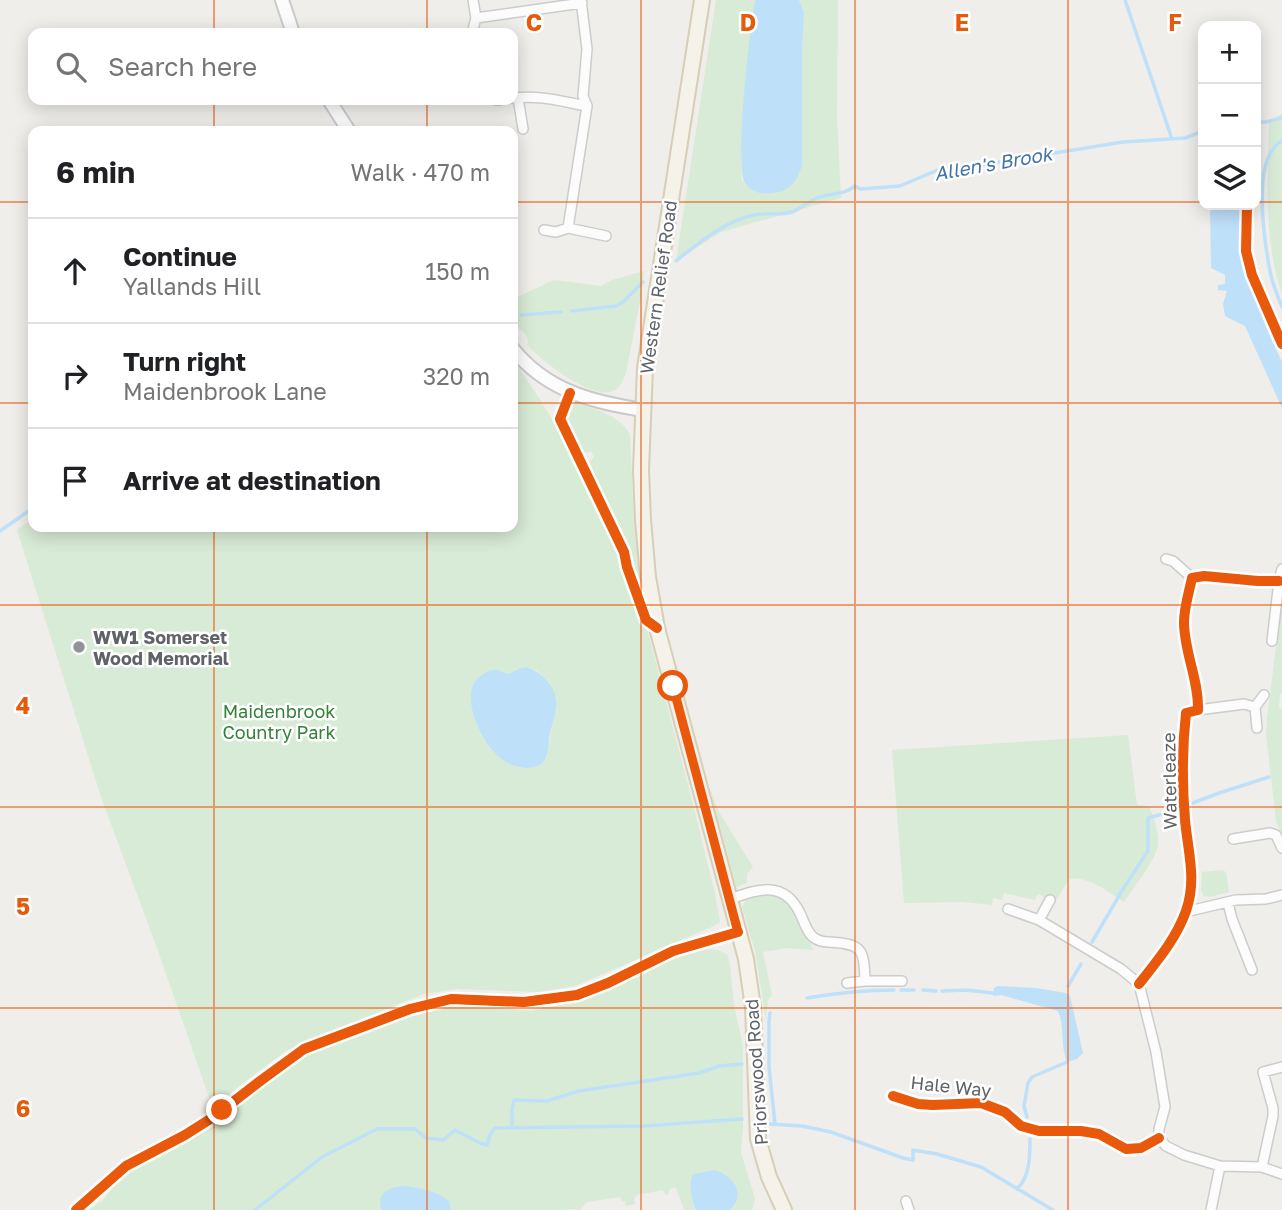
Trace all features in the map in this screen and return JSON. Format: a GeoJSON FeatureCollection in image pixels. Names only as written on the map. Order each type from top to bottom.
{"type":"FeatureCollection","features":[{"type":"Feature","properties":{"kind":"main road","name":"Western Relief Road"},"geometry":{"type":"LineString","coordinates":[[702,0],[645,368],[641,483],[648,577],[657,628],[730,899]]}},
{"type":"Feature","properties":{"kind":"main road","name":"Priorswood Road"},"geometry":{"type":"LineString","coordinates":[[730,899],[746,959],[753,1007],[758,1139],[769,1177],[784,1210]]}},
{"type":"Feature","properties":{"kind":"street"},"geometry":{"type":"LineString","coordinates":[[282,0],[291,28]]}},
{"type":"Feature","properties":{"kind":"street"},"geometry":{"type":"LineString","coordinates":[[473,0],[476,18],[473,28]]}},
{"type":"Feature","properties":{"kind":"street"},"geometry":{"type":"LineString","coordinates":[[476,18],[582,2],[587,49],[583,96],[587,106],[568,228]]}},
{"type":"Feature","properties":{"kind":"street"},"geometry":{"type":"LineString","coordinates":[[518,98],[543,97],[587,106]]}},
{"type":"Feature","properties":{"kind":"street"},"geometry":{"type":"LineString","coordinates":[[332,105],[346,126]]}},
{"type":"Feature","properties":{"kind":"street"},"geometry":{"type":"LineString","coordinates":[[517,105],[523,129]]}},
{"type":"Feature","properties":{"kind":"street"},"geometry":{"type":"LineString","coordinates":[[544,230],[555,232],[568,228],[606,236]]}},
{"type":"Feature","properties":{"kind":"street"},"geometry":{"type":"LineString","coordinates":[[518,354],[538,374],[570,393],[595,401],[643,410]]}},
{"type":"Feature","properties":{"kind":"street"},"geometry":{"type":"LineString","coordinates":[[1166,559],[1173,561],[1192,578]]}},
{"type":"Feature","properties":{"kind":"street"},"geometry":{"type":"LineString","coordinates":[[1272,641],[1282,569]]}},
{"type":"Feature","properties":{"kind":"street"},"geometry":{"type":"LineString","coordinates":[[1192,578],[1203,576],[1279,581]]}},
{"type":"Feature","properties":{"kind":"street"},"geometry":{"type":"LineString","coordinates":[[1192,578],[1184,621],[1199,696],[1198,710],[1244,704],[1255,707]]}},
{"type":"Feature","properties":{"kind":"street"},"geometry":{"type":"LineString","coordinates":[[1258,728],[1255,707],[1264,695]]}},
{"type":"Feature","properties":{"kind":"street","name":"Waterleaze"},"geometry":{"type":"LineString","coordinates":[[1139,984],[1174,937],[1189,899],[1192,871],[1182,782],[1184,733],[1186,713],[1198,710]]}},
{"type":"Feature","properties":{"kind":"street"},"geometry":{"type":"LineString","coordinates":[[1233,839],[1270,833],[1276,835],[1282,848]]}},
{"type":"Feature","properties":{"kind":"street"},"geometry":{"type":"LineString","coordinates":[[730,899],[770,889],[791,898],[815,939],[848,943],[859,949],[864,960],[865,981]]}},
{"type":"Feature","properties":{"kind":"street"},"geometry":{"type":"LineString","coordinates":[[1185,912],[1237,900],[1266,899],[1282,895]]}},
{"type":"Feature","properties":{"kind":"street"},"geometry":{"type":"LineString","coordinates":[[1039,920],[1050,900]]}},
{"type":"Feature","properties":{"kind":"street"},"geometry":{"type":"LineString","coordinates":[[1228,903],[1252,970]]}},
{"type":"Feature","properties":{"kind":"street"},"geometry":{"type":"LineString","coordinates":[[1008,909],[1039,920],[1121,969],[1139,984],[1156,1052],[1165,1107],[1159,1138],[1166,1146],[1184,1155],[1220,1166],[1262,1167],[1282,1174]]}},
{"type":"Feature","properties":{"kind":"street"},"geometry":{"type":"LineString","coordinates":[[76,1210],[126,1166],[215,1116],[304,1049],[410,1009],[451,999],[524,1002],[577,995],[673,951],[738,932]]}},
{"type":"Feature","properties":{"kind":"street"},"geometry":{"type":"LineString","coordinates":[[847,983],[902,981]]}},
{"type":"Feature","properties":{"kind":"street"},"geometry":{"type":"LineString","coordinates":[[1262,1167],[1273,1116],[1264,1072],[1282,1067]]}},
{"type":"Feature","properties":{"kind":"street","name":"Hale Way"},"geometry":{"type":"LineString","coordinates":[[894,1096],[918,1104],[981,1103],[1005,1112],[1021,1126],[1039,1131],[1081,1130],[1099,1135],[1126,1149],[1141,1148],[1159,1138]]}},
{"type":"Feature","properties":{"kind":"street"},"geometry":{"type":"LineString","coordinates":[[1211,1210],[1220,1166]]}},
{"type":"Feature","properties":{"kind":"green space"},"geometry":{"type":"Polygon","coordinates":[[[716,0],[755,0],[745,86],[741,160],[742,180],[755,192],[802,165],[804,12],[799,0],[838,0],[837,116],[841,198],[721,232],[676,261],[716,0]]]}},
{"type":"Feature","properties":{"kind":"green space"},"geometry":{"type":"Polygon","coordinates":[[[1282,114],[1282,294],[1269,230],[1268,186],[1269,120],[1282,114]]]}},
{"type":"Feature","properties":{"kind":"green space"},"geometry":{"type":"Polygon","coordinates":[[[644,271],[626,373],[616,390],[604,392],[593,390],[568,378],[530,348],[526,335],[518,328],[518,297],[554,280],[601,286],[644,271]]]}},
{"type":"Feature","properties":{"kind":"green space","name":"Maidenbrook Country Park"},"geometry":{"type":"Polygon","coordinates":[[[518,367],[551,417],[585,478],[639,605],[685,771],[720,922],[575,986],[538,992],[457,989],[424,994],[284,1052],[224,1098],[211,1103],[101,797],[17,530],[28,522],[28,532],[518,532],[518,367]],[[527,667],[508,674],[497,670],[473,684],[473,707],[479,730],[492,750],[511,764],[527,768],[547,757],[556,703],[549,682],[537,671],[527,667]]]}},
{"type":"Feature","properties":{"kind":"green space"},"geometry":{"type":"Polygon","coordinates":[[[573,402],[620,422],[630,435],[634,523],[643,606],[629,567],[629,547],[588,463],[594,457],[591,451],[581,451],[565,417],[573,402]]]}},
{"type":"Feature","properties":{"kind":"green space"},"geometry":{"type":"Polygon","coordinates":[[[1282,600],[1282,694],[1279,708],[1282,709],[1282,835],[1276,821],[1266,734],[1282,600]]]}},
{"type":"Feature","properties":{"kind":"green space"},"geometry":{"type":"Polygon","coordinates":[[[1128,735],[1137,805],[1149,806],[1158,839],[1157,849],[1150,863],[1124,902],[1098,885],[1076,878],[1069,879],[1055,902],[1038,894],[1035,900],[1004,893],[1002,900],[993,898],[992,905],[962,902],[904,903],[892,750],[1128,735]]]}},
{"type":"Feature","properties":{"kind":"green space"},"geometry":{"type":"Polygon","coordinates":[[[710,789],[719,812],[753,867],[747,874],[747,883],[736,887],[710,789]]]}},
{"type":"Feature","properties":{"kind":"green space"},"geometry":{"type":"Polygon","coordinates":[[[1202,872],[1226,872],[1229,892],[1204,896],[1201,890],[1202,872]]]}},
{"type":"Feature","properties":{"kind":"green space"},"geometry":{"type":"Polygon","coordinates":[[[764,893],[780,896],[790,904],[813,950],[787,948],[763,952],[772,995],[768,1000],[766,1020],[755,951],[742,907],[747,898],[764,893]]]}},
{"type":"Feature","properties":{"kind":"green space"},"geometry":{"type":"Polygon","coordinates":[[[704,949],[727,954],[730,964],[734,1005],[743,1047],[741,1152],[755,1199],[752,1210],[730,1210],[735,1205],[714,1170],[694,1174],[691,1192],[696,1210],[684,1210],[676,1188],[672,1188],[669,1194],[665,1195],[663,1190],[637,1195],[634,1198],[635,1204],[626,1206],[620,1197],[587,1202],[580,1210],[451,1210],[449,1201],[380,1205],[381,1210],[89,1210],[102,1201],[128,1171],[226,1114],[305,1055],[341,1039],[416,1012],[447,1004],[532,1011],[572,1002],[704,949]]]}},
{"type":"Feature","properties":{"kind":"water"},"geometry":{"type":"Polygon","coordinates":[[[755,0],[799,0],[804,12],[802,165],[791,185],[779,192],[769,193],[760,193],[748,187],[742,172],[744,95],[755,0]]]}},
{"type":"Feature","properties":{"kind":"water"},"geometry":{"type":"Polygon","coordinates":[[[1210,210],[1242,210],[1250,278],[1268,332],[1282,362],[1282,408],[1245,326],[1225,316],[1223,304],[1227,291],[1218,290],[1218,285],[1225,284],[1225,275],[1211,268],[1210,210]]]}},
{"type":"Feature","properties":{"kind":"water"},"geometry":{"type":"Polygon","coordinates":[[[527,667],[549,682],[555,694],[556,707],[546,758],[539,765],[526,768],[508,763],[487,744],[473,712],[471,690],[475,681],[490,671],[498,670],[508,674],[527,667]]]}},
{"type":"Feature","properties":{"kind":"water"},"geometry":{"type":"Polygon","coordinates":[[[994,988],[1036,988],[1070,996],[1083,1053],[1077,1059],[1067,1062],[1058,1011],[1001,995],[993,996],[994,988]]]}},
{"type":"Feature","properties":{"kind":"water"},"geometry":{"type":"Polygon","coordinates":[[[714,1170],[727,1176],[736,1186],[735,1204],[730,1210],[696,1210],[691,1192],[693,1174],[714,1170]]]}},
{"type":"Feature","properties":{"kind":"water"},"geometry":{"type":"Polygon","coordinates":[[[405,1186],[439,1195],[449,1201],[451,1210],[381,1210],[381,1199],[385,1192],[405,1186]]]}},
{"type":"Feature","properties":{"kind":"waterway"},"geometry":{"type":"LineString","coordinates":[[1125,0],[1172,139]]}},
{"type":"Feature","properties":{"kind":"waterway","name":"Allen's Brook"},"geometry":{"type":"LineString","coordinates":[[1261,122],[1282,118]]}},
{"type":"Feature","properties":{"kind":"waterway","name":"Allen's Brook"},"geometry":{"type":"LineString","coordinates":[[676,261],[712,233],[732,222],[759,214],[792,212],[816,198],[842,193],[855,186],[860,189],[900,186],[940,169],[975,166],[1123,142],[1185,138],[1198,133]]}},
{"type":"Feature","properties":{"kind":"waterway"},"geometry":{"type":"LineString","coordinates":[[1282,141],[1268,159],[1262,191],[1269,263],[1282,307]]}},
{"type":"Feature","properties":{"kind":"waterway","name":"Allen's Brook"},"geometry":{"type":"LineString","coordinates":[[572,311],[616,306],[643,282]]}},
{"type":"Feature","properties":{"kind":"waterway","name":"Allen's Brook"},"geometry":{"type":"LineString","coordinates":[[521,315],[561,312]]}},
{"type":"Feature","properties":{"kind":"waterway","name":"Allen's Brook"},"geometry":{"type":"LineString","coordinates":[[0,531],[28,511]]}},
{"type":"Feature","properties":{"kind":"waterway"},"geometry":{"type":"LineString","coordinates":[[1190,804],[1269,777]]}},
{"type":"Feature","properties":{"kind":"waterway"},"geometry":{"type":"LineString","coordinates":[[1092,942],[1148,851],[1148,818],[1170,812]]}},
{"type":"Feature","properties":{"kind":"waterway"},"geometry":{"type":"LineString","coordinates":[[1068,986],[1081,964]]}},
{"type":"Feature","properties":{"kind":"waterway"},"geometry":{"type":"LineString","coordinates":[[807,998],[894,990]]}},
{"type":"Feature","properties":{"kind":"waterway"},"geometry":{"type":"LineString","coordinates":[[901,990],[914,990]]}},
{"type":"Feature","properties":{"kind":"waterway"},"geometry":{"type":"LineString","coordinates":[[923,990],[936,991]]}},
{"type":"Feature","properties":{"kind":"waterway"},"geometry":{"type":"LineString","coordinates":[[942,991],[993,993]]}},
{"type":"Feature","properties":{"kind":"waterway"},"geometry":{"type":"LineString","coordinates":[[770,1013],[769,1067],[775,1124]]}},
{"type":"Feature","properties":{"kind":"waterway"},"geometry":{"type":"LineString","coordinates":[[1027,1117],[1024,1106],[1028,1083],[1032,1077],[1067,1062]]}},
{"type":"Feature","properties":{"kind":"waterway"},"geometry":{"type":"LineString","coordinates":[[512,1128],[514,1100],[547,1101],[579,1091],[742,1064]]}},
{"type":"Feature","properties":{"kind":"waterway"},"geometry":{"type":"LineString","coordinates":[[255,1210],[322,1157],[377,1129],[415,1129],[426,1138],[443,1140],[455,1130],[487,1145],[495,1128],[644,1126],[742,1119]]}},
{"type":"Feature","properties":{"kind":"waterway"},"geometry":{"type":"LineString","coordinates":[[770,1124],[802,1126],[831,1132],[903,1158],[913,1160],[913,1150],[981,1167],[1053,1210]]}},
{"type":"Feature","properties":{"kind":"waterway"},"geometry":{"type":"LineString","coordinates":[[1017,1189],[1027,1172],[1030,1139]]}},
{"type":"Feature","properties":{"kind":"cycle path"},"geometry":{"type":"LineString","coordinates":[[1247,210],[1246,251],[1252,275],[1282,344]]}},
{"type":"Feature","properties":{"kind":"cycle path"},"geometry":{"type":"LineString","coordinates":[[570,393],[560,419],[624,552],[646,620],[657,628]]}},
{"type":"Feature","properties":{"kind":"cycle path"},"geometry":{"type":"LineString","coordinates":[[1139,984],[1177,931],[1186,911],[1191,888],[1183,766],[1186,713],[1198,710],[1184,622],[1192,578],[1204,576],[1279,581]]}},
{"type":"Feature","properties":{"kind":"cycle path"},"geometry":{"type":"LineString","coordinates":[[76,1210],[126,1166],[215,1116],[304,1049],[410,1009],[451,999],[524,1002],[577,995],[673,951],[738,932]]}},
{"type":"Feature","properties":{"kind":"cycle path"},"geometry":{"type":"LineString","coordinates":[[893,1096],[918,1104],[981,1103],[1005,1112],[1021,1126],[1039,1131],[1099,1134],[1126,1149],[1141,1148],[1159,1138]]}},
{"type":"Feature","properties":{"kind":"place","name":"WW1 Somerset Wood Memorial"},"geometry":{"type":"Point","coordinates":[79,647]}},
{"type":"Feature","properties":{"kind":"route"},"geometry":{"type":"LineString","coordinates":[[222,1110],[304,1049],[410,1009],[451,999],[524,1002],[577,995],[673,951],[738,932],[673,686]]}}]}
